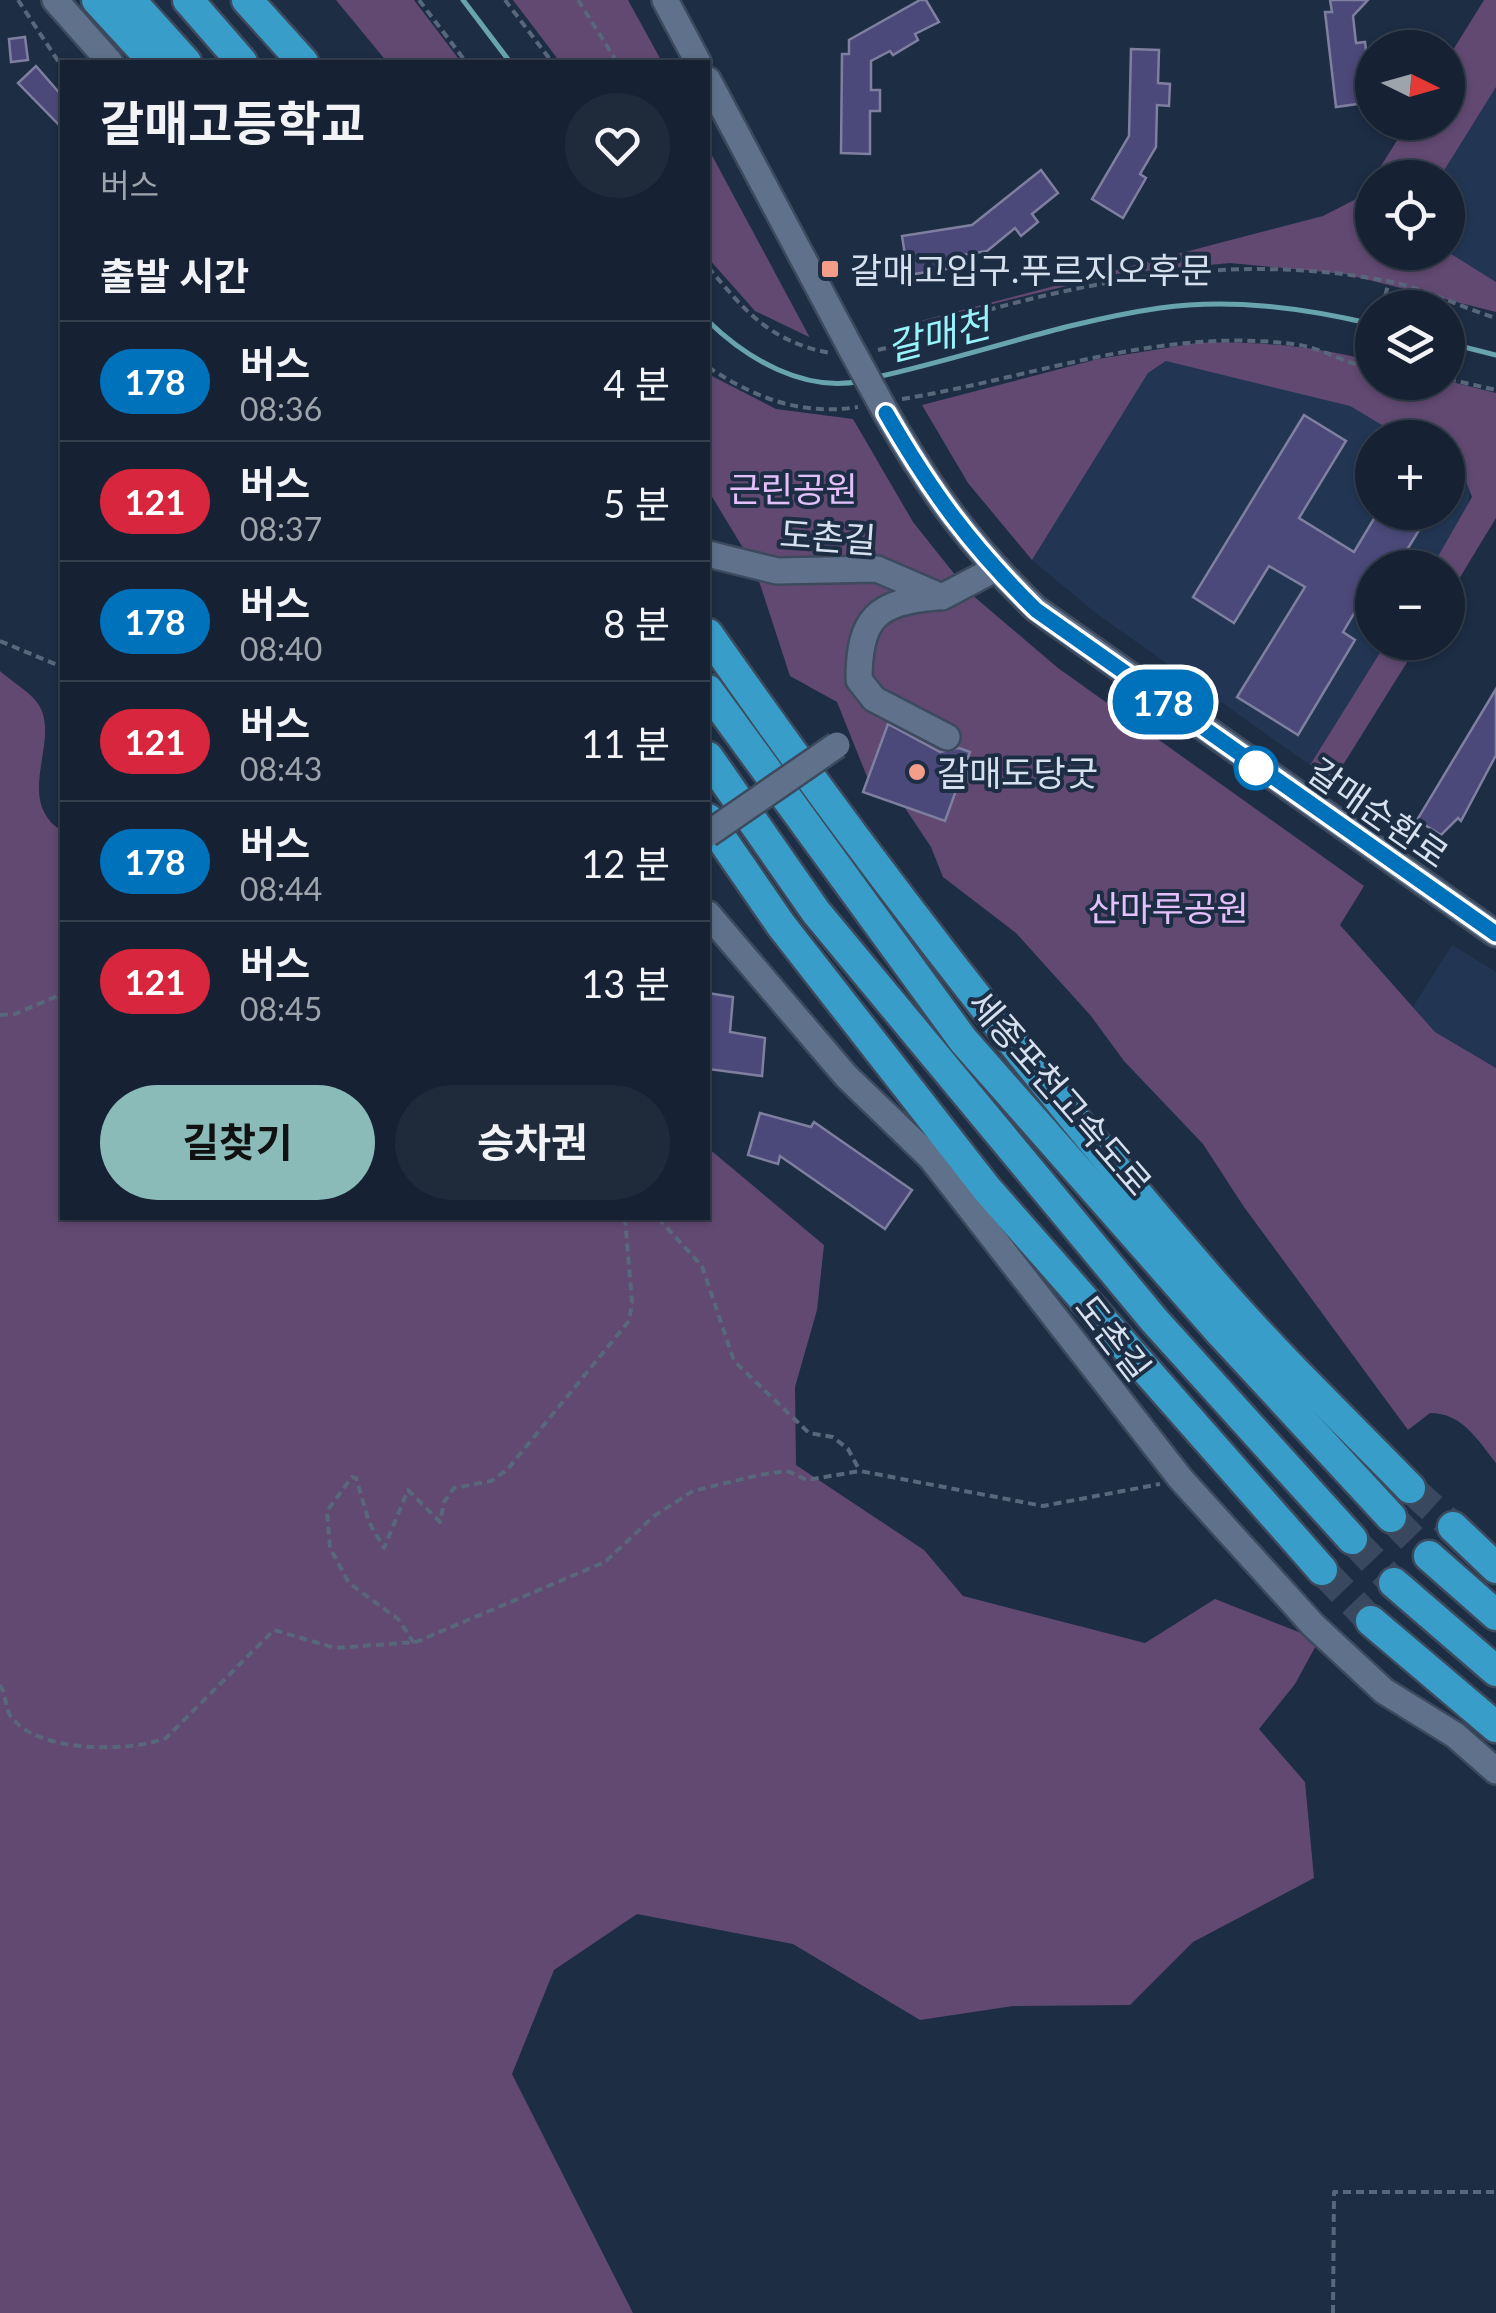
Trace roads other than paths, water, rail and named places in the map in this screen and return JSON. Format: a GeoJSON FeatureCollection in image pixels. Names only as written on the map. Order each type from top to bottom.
{"type":"FeatureCollection","features":[{"type":"Feature","properties":{"kind":"highway"},"geometry":{"type":"LineString","coordinates":[[97,0],[152,60]]}},
{"type":"Feature","properties":{"kind":"highway"},"geometry":{"type":"LineString","coordinates":[[130,0],[184,60]]}},
{"type":"Feature","properties":{"kind":"highway"},"geometry":{"type":"LineString","coordinates":[[188,0],[240,60]]}},
{"type":"Feature","properties":{"kind":"highway"},"geometry":{"type":"LineString","coordinates":[[247,0],[301,60]]}},
{"type":"Feature","properties":{"kind":"highway"},"geometry":{"type":"LineString","coordinates":[[710,637],[817,791],[968,992],[1218,1288],[1410,1488]]}},
{"type":"Feature","properties":{"kind":"highway","name":"세종포천고속도로"},"geometry":{"type":"LineString","coordinates":[[710,693],[963,1040],[1220,1332],[1391,1517]]}},
{"type":"Feature","properties":{"kind":"highway","name":"세종포천고속도로"},"geometry":{"type":"LineString","coordinates":[[710,760],[816,912],[1154,1320],[1352,1539]]}},
{"type":"Feature","properties":{"kind":"highway"},"geometry":{"type":"LineString","coordinates":[[710,822],[781,925],[987,1189],[1322,1570]]}},
{"type":"Feature","properties":{"kind":"highway"},"geometry":{"type":"LineString","coordinates":[[1454,1528],[1496,1568]]}},
{"type":"Feature","properties":{"kind":"highway"},"geometry":{"type":"LineString","coordinates":[[1429,1556],[1496,1615]]}},
{"type":"Feature","properties":{"kind":"highway"},"geometry":{"type":"LineString","coordinates":[[1394,1582],[1496,1671]]}},
{"type":"Feature","properties":{"kind":"highway"},"geometry":{"type":"LineString","coordinates":[[1371,1621],[1496,1727]]}},
{"type":"Feature","properties":{"kind":"street"},"geometry":{"type":"LineString","coordinates":[[55,0],[108,60]]}},
{"type":"Feature","properties":{"kind":"street"},"geometry":{"type":"LineString","coordinates":[[665,0],[697,60]]}},
{"type":"Feature","properties":{"kind":"street","name":"갈매순환로"},"geometry":{"type":"LineString","coordinates":[[710,84],[848,350],[934,496],[994,569],[1080,643],[1496,934]]}},
{"type":"Feature","properties":{"kind":"street","name":"도촌길"},"geometry":{"type":"LineString","coordinates":[[710,554],[777,571],[876,569],[942,597]]}},
{"type":"Feature","properties":{"kind":"street"},"geometry":{"type":"LineString","coordinates":[[947,737],[874,699],[859,680],[864,644],[879,610],[893,603],[942,597],[994,569]]}},
{"type":"Feature","properties":{"kind":"street"},"geometry":{"type":"LineString","coordinates":[[710,833],[837,745]]}},
{"type":"Feature","properties":{"kind":"street","name":"도촌길"},"geometry":{"type":"LineString","coordinates":[[710,916],[846,1076],[931,1158],[1178,1475],[1313,1624],[1384,1690],[1455,1735],[1496,1771]]}},
{"type":"Feature","properties":{"kind":"waterway","name":"갈매천"},"geometry":{"type":"LineString","coordinates":[[463,0],[508,60]]}},
{"type":"Feature","properties":{"kind":"waterway","name":"갈매천"},"geometry":{"type":"LineString","coordinates":[[877,377],[1088,322],[1160,308],[1213,304],[1267,306],[1355,320]]}},
{"type":"Feature","properties":{"kind":"waterway","name":"갈매천"},"geometry":{"type":"LineString","coordinates":[[710,323],[740,348],[778,370],[819,382],[861,381]]}},
{"type":"Feature","properties":{"kind":"waterway","name":"갈매천"},"geometry":{"type":"LineString","coordinates":[[1465,347],[1496,355]]}},
{"type":"Feature","properties":{"kind":"tunnel"},"geometry":{"type":"LineString","coordinates":[[1410,1488],[1453,1527]]}},
{"type":"Feature","properties":{"kind":"tunnel"},"geometry":{"type":"LineString","coordinates":[[1391,1517],[1429,1556]]}},
{"type":"Feature","properties":{"kind":"tunnel"},"geometry":{"type":"LineString","coordinates":[[1352,1539],[1394,1583]]}},
{"type":"Feature","properties":{"kind":"tunnel"},"geometry":{"type":"LineString","coordinates":[[1322,1570],[1371,1621]]}},
{"type":"Feature","properties":{"kind":"place","name":"갈매고입구.푸르지오후문"},"geometry":{"type":"Point","coordinates":[830,269]}},
{"type":"Feature","properties":{"kind":"place","name":"갈매도당굿"},"geometry":{"type":"Point","coordinates":[917,772]}},
{"type":"Feature","properties":{"kind":"park label","name":"근린공원"},"geometry":{"type":"Point","coordinates":[793,488]}},
{"type":"Feature","properties":{"kind":"park label","name":"산마루공원"},"geometry":{"type":"Point","coordinates":[1168,907]}}]}
